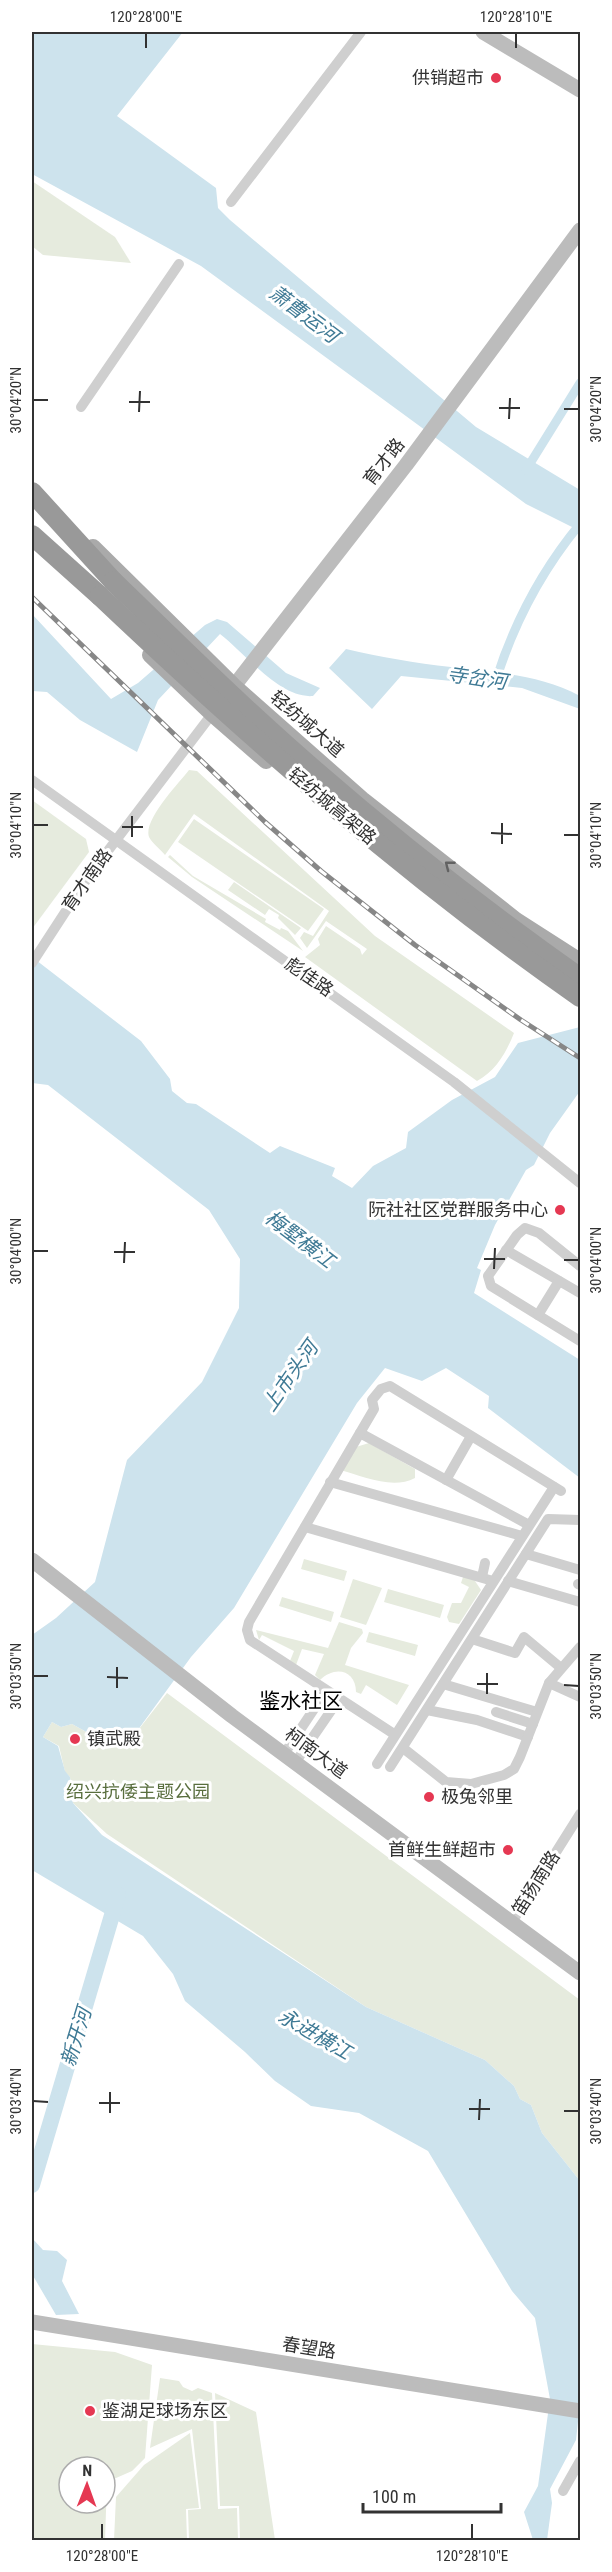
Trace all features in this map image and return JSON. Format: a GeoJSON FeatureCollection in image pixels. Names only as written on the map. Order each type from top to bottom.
{"type":"FeatureCollection","features":[{"type":"Feature","properties":{"kind":"highway"},"geometry":{"type":"LineString","coordinates":[[32,492],[107,589]]}},
{"type":"Feature","properties":{"kind":"highway"},"geometry":{"type":"LineString","coordinates":[[32,537],[107,589]]}},
{"type":"Feature","properties":{"kind":"highway","name":"轻纺城高架路"},"geometry":{"type":"LineString","coordinates":[[107,589],[399,843],[511,930],[580,978]]}},
{"type":"Feature","properties":{"kind":"highway","name":"轻纺城高架路"},"geometry":{"type":"LineString","coordinates":[[107,589],[245,731],[415,876],[580,997]]}},
{"type":"Feature","properties":{"kind":"main road","name":"轻纺城大道"},"geometry":{"type":"LineString","coordinates":[[32,487],[234,686],[362,799],[516,920],[580,961]]}},
{"type":"Feature","properties":{"kind":"main road"},"geometry":{"type":"LineString","coordinates":[[32,537],[212,714],[342,824],[522,967],[580,1006]]}},
{"type":"Feature","properties":{"kind":"street"},"geometry":{"type":"LineString","coordinates":[[231,202],[362,32]]}},
{"type":"Feature","properties":{"kind":"street"},"geometry":{"type":"LineString","coordinates":[[483,32],[580,90]]}},
{"type":"Feature","properties":{"kind":"street","name":"育才路"},"geometry":{"type":"LineString","coordinates":[[212,714],[406,465],[580,230]]}},
{"type":"Feature","properties":{"kind":"street"},"geometry":{"type":"LineString","coordinates":[[81,407],[179,264]]}},
{"type":"Feature","properties":{"kind":"street","name":"育才南路"},"geometry":{"type":"LineString","coordinates":[[32,963],[44,942],[116,840],[212,714]]}},
{"type":"Feature","properties":{"kind":"street","name":"彪佳路"},"geometry":{"type":"LineString","coordinates":[[32,780],[454,1082],[580,1183]]}},
{"type":"Feature","properties":{"kind":"street"},"geometry":{"type":"LineString","coordinates":[[580,1266],[539,1233],[525,1228],[488,1276],[491,1286],[580,1341]]}},
{"type":"Feature","properties":{"kind":"street"},"geometry":{"type":"LineString","coordinates":[[506,1250],[580,1293]]}},
{"type":"Feature","properties":{"kind":"street"},"geometry":{"type":"LineString","coordinates":[[538,1315],[560,1281]]}},
{"type":"Feature","properties":{"kind":"street"},"geometry":{"type":"LineString","coordinates":[[377,1764],[529,1525],[557,1489],[470,1438],[390,1386],[381,1389],[372,1400],[374,1409],[249,1622],[247,1630],[250,1640],[394,1734]]}},
{"type":"Feature","properties":{"kind":"street"},"geometry":{"type":"LineString","coordinates":[[360,1433],[529,1525]]}},
{"type":"Feature","properties":{"kind":"street"},"geometry":{"type":"LineString","coordinates":[[446,1480],[470,1438]]}},
{"type":"Feature","properties":{"kind":"street"},"geometry":{"type":"LineString","coordinates":[[330,1482],[522,1536]]}},
{"type":"Feature","properties":{"kind":"street"},"geometry":{"type":"LineString","coordinates":[[390,1767],[548,1519],[580,1520]]}},
{"type":"Feature","properties":{"kind":"street"},"geometry":{"type":"LineString","coordinates":[[305,1527],[493,1581]]}},
{"type":"Feature","properties":{"kind":"street"},"geometry":{"type":"LineString","coordinates":[[526,1554],[580,1570]]}},
{"type":"Feature","properties":{"kind":"street","name":"柯南大道"},"geometry":{"type":"LineString","coordinates":[[32,1560],[212,1701],[580,1973]]}},
{"type":"Feature","properties":{"kind":"street"},"geometry":{"type":"LineString","coordinates":[[482,1577],[485,1563]]}},
{"type":"Feature","properties":{"kind":"street"},"geometry":{"type":"LineString","coordinates":[[508,1581],[580,1602]]}},
{"type":"Feature","properties":{"kind":"street"},"geometry":{"type":"LineString","coordinates":[[472,1640],[515,1653],[524,1636],[561,1668]]}},
{"type":"Feature","properties":{"kind":"street"},"geometry":{"type":"LineString","coordinates":[[403,1748],[446,1782],[465,1784],[504,1775],[513,1769],[549,1683],[580,1647]]}},
{"type":"Feature","properties":{"kind":"street"},"geometry":{"type":"LineString","coordinates":[[549,1683],[580,1697]]}},
{"type":"Feature","properties":{"kind":"street"},"geometry":{"type":"LineString","coordinates":[[443,1684],[537,1712]]}},
{"type":"Feature","properties":{"kind":"street"},"geometry":{"type":"LineString","coordinates":[[290,1758],[326,1691]]}},
{"type":"Feature","properties":{"kind":"street"},"geometry":{"type":"LineString","coordinates":[[290,1758],[339,1699]]}},
{"type":"Feature","properties":{"kind":"street"},"geometry":{"type":"LineString","coordinates":[[427,1710],[477,1720],[528,1737]]}},
{"type":"Feature","properties":{"kind":"street"},"geometry":{"type":"LineString","coordinates":[[496,1712],[533,1724]]}},
{"type":"Feature","properties":{"kind":"street","name":"笛扬南路"},"geometry":{"type":"LineString","coordinates":[[512,1922],[580,1814]]}},
{"type":"Feature","properties":{"kind":"street","name":"春望路"},"geometry":{"type":"LineString","coordinates":[[32,2322],[580,2411]]}},
{"type":"Feature","properties":{"kind":"street"},"geometry":{"type":"LineString","coordinates":[[563,2491],[580,2461]]}},
{"type":"Feature","properties":{"kind":"green space"},"geometry":{"type":"Polygon","coordinates":[[[32,181],[115,237],[131,263],[43,255],[32,246],[32,181]]]}},
{"type":"Feature","properties":{"kind":"green space"},"geometry":{"type":"Polygon","coordinates":[[[189,770],[197,771],[375,936],[514,1033],[495,1067],[477,1081],[305,957],[320,945],[318,939],[326,926],[360,949],[362,955],[367,949],[326,921],[307,948],[300,938],[304,932],[313,936],[329,911],[194,814],[165,855],[149,837],[151,821],[170,792],[189,770]]]}},
{"type":"Feature","properties":{"kind":"green space"},"geometry":{"type":"Polygon","coordinates":[[[32,800],[86,839],[89,852],[32,929],[32,800]]]}},
{"type":"Feature","properties":{"kind":"green space"},"geometry":{"type":"Polygon","coordinates":[[[194,819],[324,909],[308,931],[178,842],[194,819]]]}},
{"type":"Feature","properties":{"kind":"green space"},"geometry":{"type":"Polygon","coordinates":[[[170,855],[193,876],[266,919],[265,922],[280,930],[281,928],[288,931],[303,951],[192,877],[168,857],[170,855]]]}},
{"type":"Feature","properties":{"kind":"green space"},"geometry":{"type":"Polygon","coordinates":[[[234,882],[301,928],[295,935],[278,918],[279,915],[269,909],[265,915],[228,890],[234,882]]]}},
{"type":"Feature","properties":{"kind":"green space"},"geometry":{"type":"Polygon","coordinates":[[[369,1443],[415,1469],[415,1478],[397,1483],[387,1482],[340,1470],[356,1447],[369,1443]]]}},
{"type":"Feature","properties":{"kind":"green space"},"geometry":{"type":"Polygon","coordinates":[[[304,1559],[347,1571],[344,1581],[301,1569],[304,1559]]]}},
{"type":"Feature","properties":{"kind":"green space"},"geometry":{"type":"Polygon","coordinates":[[[463,1577],[473,1578],[481,1590],[459,1624],[449,1622],[447,1617],[452,1603],[461,1603],[469,1587],[461,1583],[463,1577]]]}},
{"type":"Feature","properties":{"kind":"green space"},"geometry":{"type":"Polygon","coordinates":[[[353,1579],[382,1588],[366,1625],[340,1617],[353,1579]]]}},
{"type":"Feature","properties":{"kind":"green space"},"geometry":{"type":"Polygon","coordinates":[[[388,1589],[444,1605],[440,1618],[384,1602],[388,1589]]]}},
{"type":"Feature","properties":{"kind":"green space"},"geometry":{"type":"Polygon","coordinates":[[[282,1597],[334,1612],[331,1622],[279,1606],[282,1597]]]}},
{"type":"Feature","properties":{"kind":"green space"},"geometry":{"type":"Polygon","coordinates":[[[339,1622],[362,1629],[363,1633],[351,1648],[345,1665],[409,1685],[397,1705],[366,1685],[361,1694],[356,1692],[352,1679],[344,1672],[332,1672],[320,1680],[315,1675],[324,1654],[302,1649],[296,1665],[290,1661],[294,1651],[262,1635],[259,1640],[256,1630],[328,1648],[339,1622]]]}},
{"type":"Feature","properties":{"kind":"green space"},"geometry":{"type":"Polygon","coordinates":[[[369,1632],[418,1645],[415,1656],[366,1642],[369,1632]]]}},
{"type":"Feature","properties":{"kind":"green space","name":"绍兴抗倭主题公园"},"geometry":{"type":"Polygon","coordinates":[[[167,1693],[580,2000],[580,2181],[542,2133],[531,2105],[520,2099],[514,2086],[485,2060],[366,2007],[107,1834],[73,1803],[70,1777],[65,1772],[59,1746],[43,1737],[52,1722],[61,1727],[72,1724],[90,1734],[96,1743],[114,1746],[132,1738],[167,1693]]]}},
{"type":"Feature","properties":{"kind":"green space","name":"鉴湖足球场东区"},"geometry":{"type":"Polygon","coordinates":[[[32,2344],[115,2352],[152,2365],[145,2458],[132,2471],[117,2478],[117,2455],[57,2455],[57,2515],[106,2515],[105,2540],[32,2540],[32,2344]]]}},
{"type":"Feature","properties":{"kind":"green space"},"geometry":{"type":"Polygon","coordinates":[[[160,2378],[179,2381],[183,2387],[192,2391],[198,2388],[212,2393],[218,2509],[237,2508],[238,2540],[189,2540],[188,2510],[201,2509],[192,2429],[150,2448],[160,2378]]]}},
{"type":"Feature","properties":{"kind":"green space"},"geometry":{"type":"Polygon","coordinates":[[[215,2393],[256,2412],[275,2540],[240,2540],[239,2506],[220,2506],[215,2393]]]}},
{"type":"Feature","properties":{"kind":"green space"},"geometry":{"type":"Polygon","coordinates":[[[190,2433],[199,2508],[186,2509],[187,2540],[114,2540],[117,2496],[144,2465],[190,2433]]]}},
{"type":"Feature","properties":{"kind":"water","name":"萧曹运河"},"geometry":{"type":"Polygon","coordinates":[[[32,32],[183,32],[117,116],[216,188],[218,208],[230,220],[476,427],[580,490],[580,531],[526,504],[201,266],[32,174],[32,32]]]}},
{"type":"Feature","properties":{"kind":"water"},"geometry":{"type":"Polygon","coordinates":[[[32,614],[111,699],[138,683],[205,625],[217,619],[227,622],[286,673],[320,688],[313,696],[301,695],[288,690],[276,683],[220,634],[158,700],[137,752],[80,720],[47,692],[32,691],[32,614]]]}},
{"type":"Feature","properties":{"kind":"water","name":"寺岔河"},"geometry":{"type":"Polygon","coordinates":[[[346,649],[411,662],[501,673],[549,683],[580,696],[580,709],[522,688],[401,676],[372,709],[329,668],[346,649]]]}},
{"type":"Feature","properties":{"kind":"water"},"geometry":{"type":"Polygon","coordinates":[[[32,957],[141,1041],[170,1079],[172,1091],[187,1103],[196,1104],[270,1153],[280,1146],[335,1168],[332,1176],[352,1188],[373,1166],[406,1148],[408,1132],[452,1100],[495,1077],[518,1043],[580,1027],[580,1091],[550,1133],[534,1165],[526,1170],[495,1225],[477,1268],[481,1270],[474,1293],[580,1360],[580,1478],[488,1408],[489,1396],[446,1368],[422,1381],[385,1368],[357,1403],[234,1608],[191,1657],[132,1738],[119,1745],[96,1743],[90,1734],[72,1724],[61,1727],[52,1722],[43,1737],[58,1746],[65,1771],[70,1777],[73,1803],[102,1835],[366,2007],[485,2060],[514,2086],[520,2099],[531,2105],[542,2133],[580,2181],[580,2403],[576,2440],[550,2489],[552,2503],[547,2540],[533,2540],[524,2512],[538,2486],[550,2399],[535,2318],[512,2291],[428,2151],[359,2113],[311,2106],[275,2081],[185,2001],[173,1974],[143,1936],[32,1870],[32,1635],[56,1618],[95,1582],[127,1460],[202,1382],[239,1308],[240,1259],[209,1210],[48,1085],[32,1083],[32,957]]]}},
{"type":"Feature","properties":{"kind":"water"},"geometry":{"type":"Polygon","coordinates":[[[32,2238],[43,2250],[57,2251],[67,2260],[62,2281],[79,2314],[56,2315],[32,2274],[32,2238]]]}},
{"type":"Feature","properties":{"kind":"waterway"},"geometry":{"type":"LineString","coordinates":[[526,470],[580,383]]}},
{"type":"Feature","properties":{"kind":"waterway","name":"寺岔河"},"geometry":{"type":"LineString","coordinates":[[496,680],[511,638],[530,598],[553,560],[580,524]]}},
{"type":"Feature","properties":{"kind":"waterway","name":"新开河"},"geometry":{"type":"LineString","coordinates":[[32,2185],[118,1895]]}},
{"type":"Feature","properties":{"kind":"railway"},"geometry":{"type":"LineString","coordinates":[[32,597],[265,822],[321,871],[415,945],[521,1020],[580,1058]]}},
{"type":"Feature","properties":{"kind":"place","name":"供销超市"},"geometry":{"type":"Point","coordinates":[496,78]}},
{"type":"Feature","properties":{"kind":"place","name":"阮社社区党群服务中心"},"geometry":{"type":"Point","coordinates":[560,1210]}},
{"type":"Feature","properties":{"kind":"place","name":"镇武殿"},"geometry":{"type":"Point","coordinates":[75,1739]}},
{"type":"Feature","properties":{"kind":"place","name":"极兔邻里"},"geometry":{"type":"Point","coordinates":[429,1797]}},
{"type":"Feature","properties":{"kind":"place","name":"首鲜生鲜超市"},"geometry":{"type":"Point","coordinates":[508,1850]}},
{"type":"Feature","properties":{"kind":"place","name":"鉴湖足球场东区"},"geometry":{"type":"Point","coordinates":[90,2411]}},
{"type":"Feature","properties":{"kind":"district","name":"鉴水社区"},"geometry":{"type":"Point","coordinates":[301,1701]}},
{"type":"Feature","properties":{"kind":"water label","name":"梅墅横江"},"geometry":{"type":"Point","coordinates":[300,1239]}},
{"type":"Feature","properties":{"kind":"water label","name":"上市头河"},"geometry":{"type":"Point","coordinates":[290,1376]}},
{"type":"Feature","properties":{"kind":"water label","name":"永进横江"},"geometry":{"type":"Point","coordinates":[315,2034]}}]}
